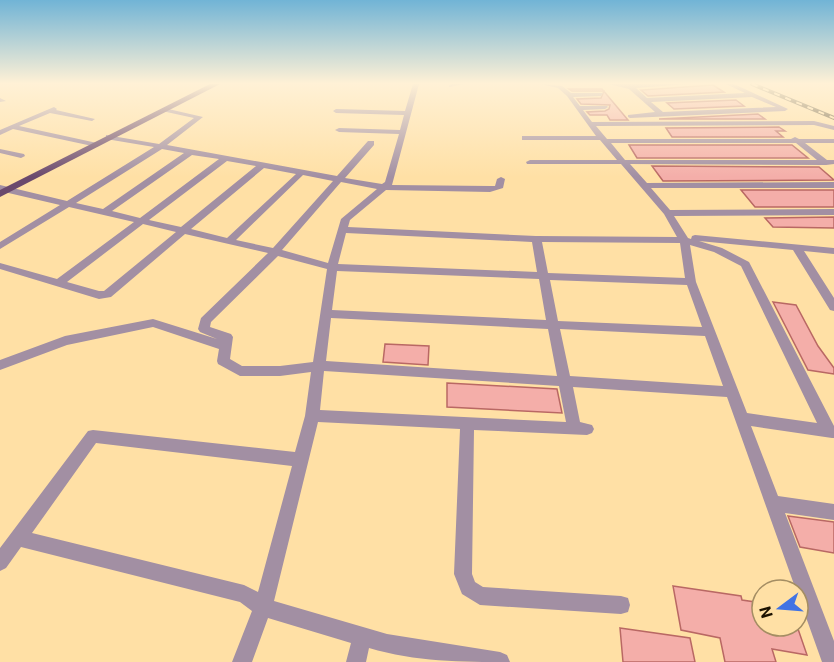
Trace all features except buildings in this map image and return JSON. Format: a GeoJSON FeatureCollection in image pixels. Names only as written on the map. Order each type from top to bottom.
{"type":"FeatureCollection","features":[{"type":"Feature","properties":{"kind":"main road"},"geometry":{"type":"LineString","coordinates":[[2,191],[154,115]]}},
{"type":"Feature","properties":{"kind":"street"},"geometry":{"type":"LineString","coordinates":[[0,133],[40,115]]}},
{"type":"Feature","properties":{"kind":"street"},"geometry":{"type":"LineString","coordinates":[[73,115],[92,119]]}},
{"type":"Feature","properties":{"kind":"street"},"geometry":{"type":"LineString","coordinates":[[0,246],[161,146],[200,117],[189,115]]}},
{"type":"Feature","properties":{"kind":"street"},"geometry":{"type":"LineString","coordinates":[[242,662],[263,607],[312,416],[333,267],[342,230],[346,219],[389,183],[408,115]]}},
{"type":"Feature","properties":{"kind":"street"},"geometry":{"type":"LineString","coordinates":[[583,115],[668,213],[683,239],[691,282],[832,662]]}},
{"type":"Feature","properties":{"kind":"street"},"geometry":{"type":"LineString","coordinates":[[630,116],[647,115]]}},
{"type":"Feature","properties":{"kind":"street"},"geometry":{"type":"LineString","coordinates":[[776,123],[834,170]]}},
{"type":"Feature","properties":{"kind":"street"},"geometry":{"type":"LineString","coordinates":[[590,124],[819,123],[834,128]]}},
{"type":"Feature","properties":{"kind":"street"},"geometry":{"type":"LineString","coordinates":[[12,127],[94,145]]}},
{"type":"Feature","properties":{"kind":"street"},"geometry":{"type":"LineString","coordinates":[[339,130],[403,132]]}},
{"type":"Feature","properties":{"kind":"street"},"geometry":{"type":"LineString","coordinates":[[110,137],[382,187],[490,189],[500,188],[501,179]]}},
{"type":"Feature","properties":{"kind":"street"},"geometry":{"type":"LineString","coordinates":[[525,138],[834,141]]}},
{"type":"Feature","properties":{"kind":"street"},"geometry":{"type":"LineString","coordinates":[[227,338],[204,329],[205,321],[276,252],[371,143]]}},
{"type":"Feature","properties":{"kind":"street"},"geometry":{"type":"LineString","coordinates":[[0,151],[21,156]]}},
{"type":"Feature","properties":{"kind":"street"},"geometry":{"type":"LineString","coordinates":[[104,213],[191,152]]}},
{"type":"Feature","properties":{"kind":"street"},"geometry":{"type":"LineString","coordinates":[[57,284],[226,158]]}},
{"type":"Feature","properties":{"kind":"street"},"geometry":{"type":"LineString","coordinates":[[530,162],[834,162]]}},
{"type":"Feature","properties":{"kind":"street"},"geometry":{"type":"LineString","coordinates":[[0,266],[99,295],[107,294],[262,165]]}},
{"type":"Feature","properties":{"kind":"street"},"geometry":{"type":"LineString","coordinates":[[229,241],[302,172]]}},
{"type":"Feature","properties":{"kind":"street"},"geometry":{"type":"LineString","coordinates":[[644,186],[834,185]]}},
{"type":"Feature","properties":{"kind":"street"},"geometry":{"type":"LineString","coordinates":[[2,191],[142,221],[333,267],[691,282]]}},
{"type":"Feature","properties":{"kind":"street"},"geometry":{"type":"LineString","coordinates":[[668,213],[834,212]]}},
{"type":"Feature","properties":{"kind":"street"},"geometry":{"type":"LineString","coordinates":[[342,230],[536,239],[683,239],[834,251]]}},
{"type":"Feature","properties":{"kind":"street"},"geometry":{"type":"LineString","coordinates":[[312,416],[466,424],[577,424],[565,382],[536,239]]}},
{"type":"Feature","properties":{"kind":"street"},"geometry":{"type":"LineString","coordinates":[[683,239],[718,250],[745,264],[831,432]]}},
{"type":"Feature","properties":{"kind":"street"},"geometry":{"type":"LineString","coordinates":[[796,247],[834,307]]}},
{"type":"Feature","properties":{"kind":"street"},"geometry":{"type":"LineString","coordinates":[[326,314],[711,332]]}},
{"type":"Feature","properties":{"kind":"street"},"geometry":{"type":"LineString","coordinates":[[0,365],[65,341],[153,323],[219,344],[227,338]]}},
{"type":"Feature","properties":{"kind":"street"},"geometry":{"type":"LineString","coordinates":[[227,338],[223,361],[240,371],[280,371],[320,366],[732,392]]}},
{"type":"Feature","properties":{"kind":"street"},"geometry":{"type":"LineString","coordinates":[[741,418],[831,432]]}},
{"type":"Feature","properties":{"kind":"street"},"geometry":{"type":"LineString","coordinates":[[466,424],[463,574],[468,588],[480,596],[621,604]]}},
{"type":"Feature","properties":{"kind":"street"},"geometry":{"type":"LineString","coordinates":[[0,562],[93,436],[301,460]]}},
{"type":"Feature","properties":{"kind":"street"},"geometry":{"type":"LineString","coordinates":[[773,503],[834,512]]}},
{"type":"Feature","properties":{"kind":"street"},"geometry":{"type":"LineString","coordinates":[[19,538],[244,594],[263,607],[387,644],[500,662]]}},
{"type":"Feature","properties":{"kind":"street"},"geometry":{"type":"LineString","coordinates":[[356,662],[362,636]]}},
{"type":"Feature","properties":{"kind":"railway"},"geometry":{"type":"LineString","coordinates":[[827,115],[834,118]]}}]}
